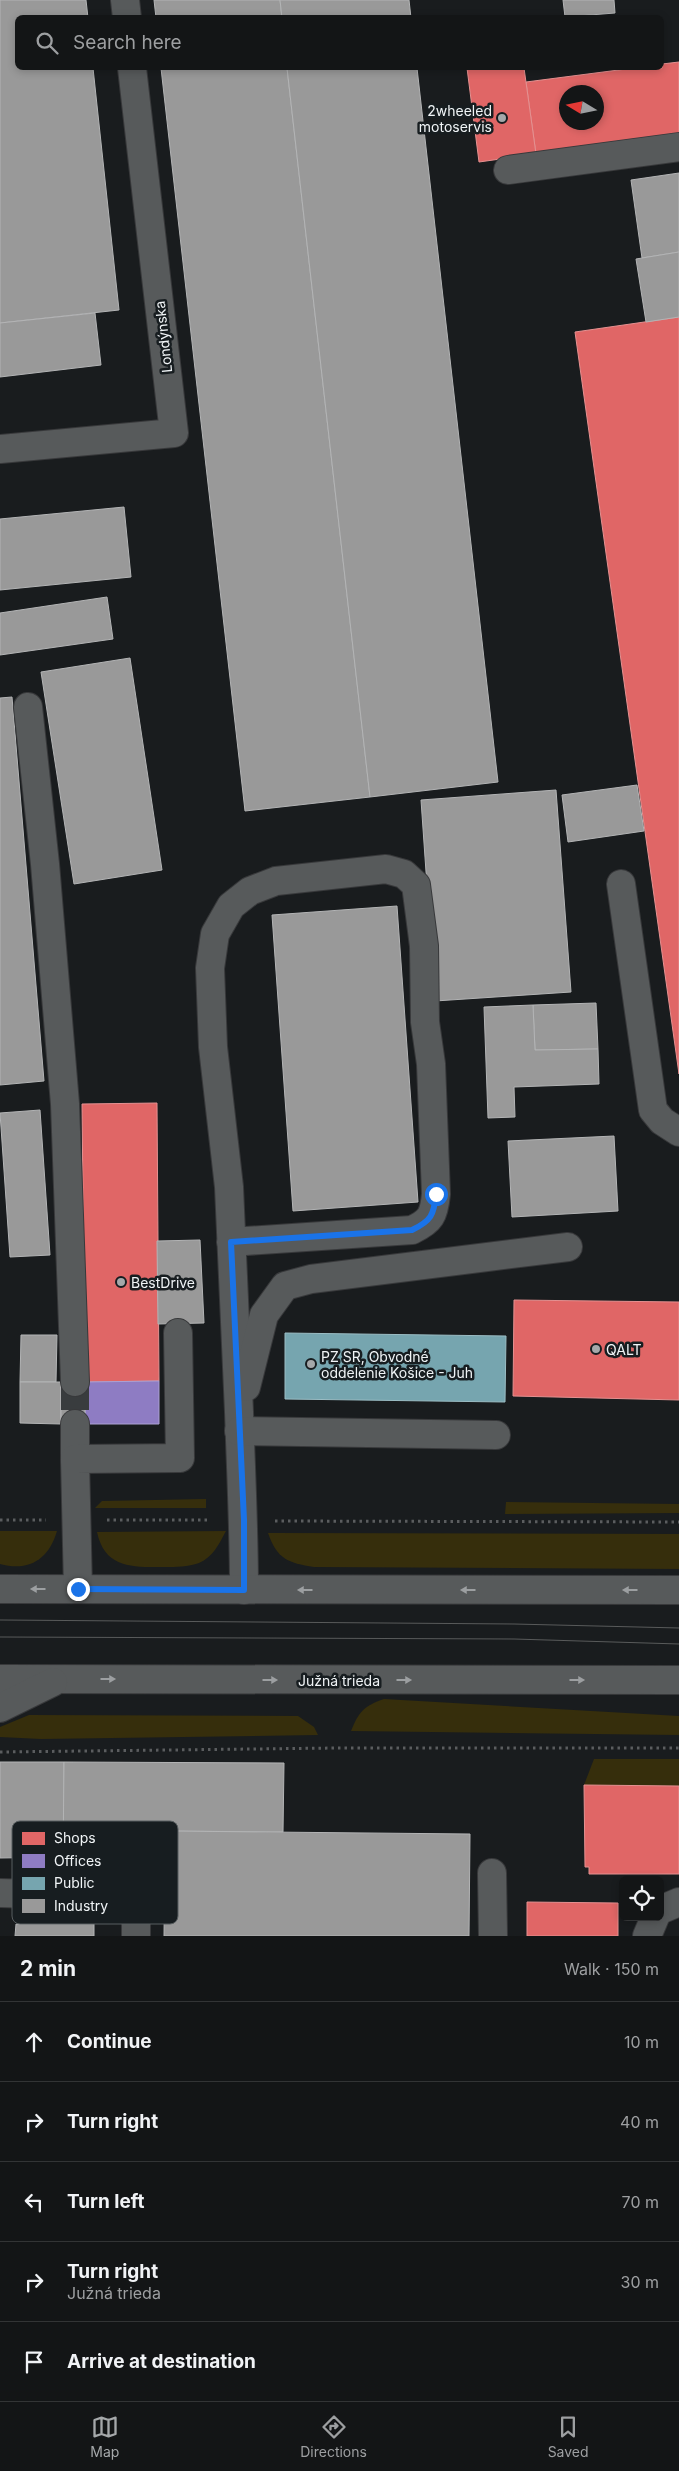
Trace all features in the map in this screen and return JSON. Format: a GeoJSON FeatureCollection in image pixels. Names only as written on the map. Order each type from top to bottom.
{"type":"FeatureCollection","features":[{"type":"Feature","properties":{"kind":"street"},"geometry":{"type":"LineString","coordinates":[[125,0],[127,15]]}},
{"type":"Feature","properties":{"kind":"street","name":"Londýnska"},"geometry":{"type":"LineString","coordinates":[[0,449],[174,433],[132,70]]}},
{"type":"Feature","properties":{"kind":"street"},"geometry":{"type":"LineString","coordinates":[[508,170],[679,147]]}},
{"type":"Feature","properties":{"kind":"street"},"geometry":{"type":"LineString","coordinates":[[28,707],[45,864],[65,1104],[75,1382]]}},
{"type":"Feature","properties":{"kind":"street"},"geometry":{"type":"LineString","coordinates":[[231,1242],[412,1230],[427,1223],[435,1209],[431,1064],[425,1022],[424,946],[416,885],[404,874],[386,869],[276,881],[250,891],[231,906],[215,934],[210,968],[213,1047],[229,1187],[231,1242],[239,1422],[244,1520],[244,1590]]}},
{"type":"Feature","properties":{"kind":"street"},"geometry":{"type":"LineString","coordinates":[[621,884],[653,1110],[662,1121],[679,1132]]}},
{"type":"Feature","properties":{"kind":"street"},"geometry":{"type":"LineString","coordinates":[[239,1422],[264,1315],[285,1286],[311,1279],[568,1247]]}},
{"type":"Feature","properties":{"kind":"street"},"geometry":{"type":"LineString","coordinates":[[75,1459],[180,1458],[178,1333]]}},
{"type":"Feature","properties":{"kind":"street"},"geometry":{"type":"LineString","coordinates":[[239,1422],[496,1435]]}},
{"type":"Feature","properties":{"kind":"street"},"geometry":{"type":"LineString","coordinates":[[75,1424],[78,1589]]}},
{"type":"Feature","properties":{"kind":"street"},"geometry":{"type":"LineString","coordinates":[[0,1589],[679,1590]]}},
{"type":"Feature","properties":{"kind":"street","name":"Južná trieda"},"geometry":{"type":"LineString","coordinates":[[0,1679],[679,1680]]}},
{"type":"Feature","properties":{"kind":"street"},"geometry":{"type":"LineString","coordinates":[[0,1708],[59,1679]]}},
{"type":"Feature","properties":{"kind":"street"},"geometry":{"type":"LineString","coordinates":[[492,1873],[493,1936]]}},
{"type":"Feature","properties":{"kind":"street"},"geometry":{"type":"LineString","coordinates":[[664,1908],[673,1902],[679,1902]]}},
{"type":"Feature","properties":{"kind":"street"},"geometry":{"type":"LineString","coordinates":[[647,1936],[653,1921]]}},
{"type":"Feature","properties":{"kind":"path"},"geometry":{"type":"LineString","coordinates":[[0,1520],[679,1522]]}},
{"type":"Feature","properties":{"kind":"path"},"geometry":{"type":"LineString","coordinates":[[0,1752],[336,1748],[679,1748]]}},
{"type":"Feature","properties":{"kind":"shaded area"},"geometry":{"type":"Polygon","coordinates":[[[206,1499],[206,1508],[95,1508],[102,1501],[206,1499]]]}},
{"type":"Feature","properties":{"kind":"shaded area"},"geometry":{"type":"Polygon","coordinates":[[[506,1502],[679,1504],[679,1513],[505,1514],[506,1502]]]}},
{"type":"Feature","properties":{"kind":"shaded area"},"geometry":{"type":"Polygon","coordinates":[[[0,1531],[57,1531],[49,1549],[43,1556],[29,1564],[10,1566],[0,1564],[0,1531]]]}},
{"type":"Feature","properties":{"kind":"shaded area"},"geometry":{"type":"Polygon","coordinates":[[[226,1531],[215,1550],[204,1560],[191,1565],[168,1567],[142,1567],[122,1563],[106,1553],[97,1532],[226,1531]]]}},
{"type":"Feature","properties":{"kind":"shaded area"},"geometry":{"type":"Polygon","coordinates":[[[268,1533],[679,1534],[679,1569],[314,1567],[297,1564],[285,1558],[275,1549],[268,1533]]]}},
{"type":"Feature","properties":{"kind":"shaded area"},"geometry":{"type":"Polygon","coordinates":[[[384,1699],[679,1716],[679,1735],[351,1731],[363,1710],[384,1699]]]}},
{"type":"Feature","properties":{"kind":"shaded area"},"geometry":{"type":"Polygon","coordinates":[[[29,1715],[298,1716],[314,1727],[318,1735],[41,1739],[0,1737],[0,1727],[29,1715]]]}},
{"type":"Feature","properties":{"kind":"shaded area"},"geometry":{"type":"Polygon","coordinates":[[[594,1759],[679,1759],[679,1786],[584,1785],[594,1759]]]}},
{"type":"Feature","properties":{"kind":"building: Shops"},"geometry":{"type":"Polygon","coordinates":[[[679,62],[679,135],[536,154],[526,82],[619,70],[664,70],[664,64],[679,62]]]}},
{"type":"Feature","properties":{"kind":"building: Shops","name":"2wheeled motoservis"},"geometry":{"type":"Polygon","coordinates":[[[467,70],[524,70],[536,154],[479,162],[467,70]]]}},
{"type":"Feature","properties":{"kind":"building: Shops"},"geometry":{"type":"Polygon","coordinates":[[[679,317],[679,1074],[575,332],[679,317]]]}},
{"type":"Feature","properties":{"kind":"building: Shops","name":"BestDrive"},"geometry":{"type":"Polygon","coordinates":[[[157,1103],[159,1381],[85,1382],[82,1104],[157,1103]]]}},
{"type":"Feature","properties":{"kind":"building: Shops","name":"QALT"},"geometry":{"type":"Polygon","coordinates":[[[514,1300],[679,1302],[679,1400],[513,1396],[514,1300]]]}},
{"type":"Feature","properties":{"kind":"building: Shops"},"geometry":{"type":"Polygon","coordinates":[[[584,1785],[679,1786],[679,1874],[589,1874],[589,1867],[585,1867],[584,1785]]]}},
{"type":"Feature","properties":{"kind":"building: Shops"},"geometry":{"type":"Polygon","coordinates":[[[527,1902],[618,1903],[618,1936],[527,1936],[527,1902]]]}},
{"type":"Feature","properties":{"kind":"building: Offices"},"geometry":{"type":"Polygon","coordinates":[[[159,1381],[159,1424],[85,1424],[85,1382],[159,1381]]]}},
{"type":"Feature","properties":{"kind":"building: Public"},"geometry":{"type":"Polygon","coordinates":[[[285,1333],[506,1336],[505,1402],[285,1399],[285,1333]]]}},
{"type":"Feature","properties":{"kind":"building: Industry"},"geometry":{"type":"Polygon","coordinates":[[[0,0],[86,0],[88,15],[15,15],[15,70],[93,70],[119,310],[0,323],[0,0]]]}},
{"type":"Feature","properties":{"kind":"building: Industry"},"geometry":{"type":"Polygon","coordinates":[[[154,0],[280,0],[282,15],[156,15],[154,0]]]}},
{"type":"Feature","properties":{"kind":"building: Industry"},"geometry":{"type":"Polygon","coordinates":[[[280,0],[409,0],[411,15],[282,15],[280,0]]]}},
{"type":"Feature","properties":{"kind":"building: Industry"},"geometry":{"type":"Polygon","coordinates":[[[563,0],[614,0],[615,13],[565,15],[563,0]]]}},
{"type":"Feature","properties":{"kind":"building: Industry"},"geometry":{"type":"Polygon","coordinates":[[[161,70],[287,70],[370,797],[245,811],[161,70]]]}},
{"type":"Feature","properties":{"kind":"building: Industry"},"geometry":{"type":"Polygon","coordinates":[[[287,70],[417,70],[498,782],[370,797],[287,70]]]}},
{"type":"Feature","properties":{"kind":"building: Industry"},"geometry":{"type":"Polygon","coordinates":[[[679,173],[679,252],[642,258],[631,180],[679,173]]]}},
{"type":"Feature","properties":{"kind":"building: Industry"},"geometry":{"type":"Polygon","coordinates":[[[679,252],[679,317],[646,322],[636,259],[679,252]]]}},
{"type":"Feature","properties":{"kind":"building: Industry"},"geometry":{"type":"Polygon","coordinates":[[[95,313],[101,365],[0,377],[0,323],[95,313]]]}},
{"type":"Feature","properties":{"kind":"building: Industry"},"geometry":{"type":"Polygon","coordinates":[[[124,507],[131,577],[0,590],[0,519],[124,507]]]}},
{"type":"Feature","properties":{"kind":"building: Industry"},"geometry":{"type":"Polygon","coordinates":[[[107,597],[113,639],[0,655],[0,613],[107,597]]]}},
{"type":"Feature","properties":{"kind":"building: Industry"},"geometry":{"type":"Polygon","coordinates":[[[130,658],[162,870],[74,884],[41,672],[130,658]]]}},
{"type":"Feature","properties":{"kind":"building: Industry"},"geometry":{"type":"Polygon","coordinates":[[[12,697],[44,1081],[0,1085],[0,698],[12,697]]]}},
{"type":"Feature","properties":{"kind":"building: Industry"},"geometry":{"type":"Polygon","coordinates":[[[637,785],[644,831],[568,842],[562,795],[637,785]]]}},
{"type":"Feature","properties":{"kind":"building: Industry"},"geometry":{"type":"Polygon","coordinates":[[[556,790],[571,992],[435,1001],[421,800],[556,790]]]}},
{"type":"Feature","properties":{"kind":"building: Industry"},"geometry":{"type":"Polygon","coordinates":[[[397,906],[418,1202],[293,1211],[272,915],[397,906]]]}},
{"type":"Feature","properties":{"kind":"building: Industry"},"geometry":{"type":"Polygon","coordinates":[[[596,1003],[598,1049],[535,1050],[533,1005],[596,1003]]]}},
{"type":"Feature","properties":{"kind":"building: Industry"},"geometry":{"type":"Polygon","coordinates":[[[533,1005],[535,1050],[598,1049],[599,1084],[514,1087],[515,1117],[488,1118],[484,1007],[533,1005]]]}},
{"type":"Feature","properties":{"kind":"building: Industry"},"geometry":{"type":"Polygon","coordinates":[[[40,1110],[50,1255],[10,1257],[0,1113],[40,1110]]]}},
{"type":"Feature","properties":{"kind":"building: Industry"},"geometry":{"type":"Polygon","coordinates":[[[614,1136],[618,1211],[512,1217],[508,1141],[614,1136]]]}},
{"type":"Feature","properties":{"kind":"building: Industry"},"geometry":{"type":"Polygon","coordinates":[[[200,1240],[204,1323],[158,1324],[157,1241],[200,1240]]]}},
{"type":"Feature","properties":{"kind":"building: Industry"},"geometry":{"type":"Polygon","coordinates":[[[21,1335],[57,1335],[56,1382],[20,1382],[21,1335]]]}},
{"type":"Feature","properties":{"kind":"building: Industry"},"geometry":{"type":"Polygon","coordinates":[[[20,1382],[61,1382],[61,1424],[20,1423],[20,1382]]]}},
{"type":"Feature","properties":{"kind":"building: Industry"},"geometry":{"type":"Polygon","coordinates":[[[61,1382],[85,1382],[85,1424],[61,1424],[61,1382]]]}},
{"type":"Feature","properties":{"kind":"building: Industry"},"geometry":{"type":"Polygon","coordinates":[[[0,1762],[64,1762],[64,1821],[12,1821],[12,1858],[0,1858],[0,1762]]]}},
{"type":"Feature","properties":{"kind":"building: Industry"},"geometry":{"type":"Polygon","coordinates":[[[64,1762],[284,1763],[283,1832],[178,1831],[178,1821],[63,1821],[64,1762]]]}},
{"type":"Feature","properties":{"kind":"building: Industry"},"geometry":{"type":"Polygon","coordinates":[[[178,1831],[470,1834],[469,1936],[164,1936],[164,1924],[178,1924],[178,1831]]]}},
{"type":"Feature","properties":{"kind":"building: Industry"},"geometry":{"type":"Polygon","coordinates":[[[16,1924],[94,1924],[94,1936],[15,1936],[16,1924]]]}},
{"type":"Feature","properties":{"kind":"tunnel"},"geometry":{"type":"LineString","coordinates":[[75,1382],[75,1424]]}},
{"type":"Feature","properties":{"kind":"tram line"},"geometry":{"type":"LineString","coordinates":[[0,1620],[514,1624],[679,1628]]}},
{"type":"Feature","properties":{"kind":"tram line"},"geometry":{"type":"LineString","coordinates":[[0,1637],[514,1639],[679,1644]]}},
{"type":"Feature","properties":{"kind":"place","name":"2wheeled motoservis"},"geometry":{"type":"Point","coordinates":[502,118]}},
{"type":"Feature","properties":{"kind":"place","name":"BestDrive"},"geometry":{"type":"Point","coordinates":[121,1282]}},
{"type":"Feature","properties":{"kind":"place","name":"QALT"},"geometry":{"type":"Point","coordinates":[596,1349]}},
{"type":"Feature","properties":{"kind":"place","name":"PZ SR, Obvodné oddelenie Košice - Juh"},"geometry":{"type":"Point","coordinates":[311,1364]}},
{"type":"Feature","properties":{"kind":"route"},"geometry":{"type":"LineString","coordinates":[[78,1589],[244,1590],[244,1520],[231,1242],[412,1230],[427,1223],[435,1209],[436,1194]]}}]}
